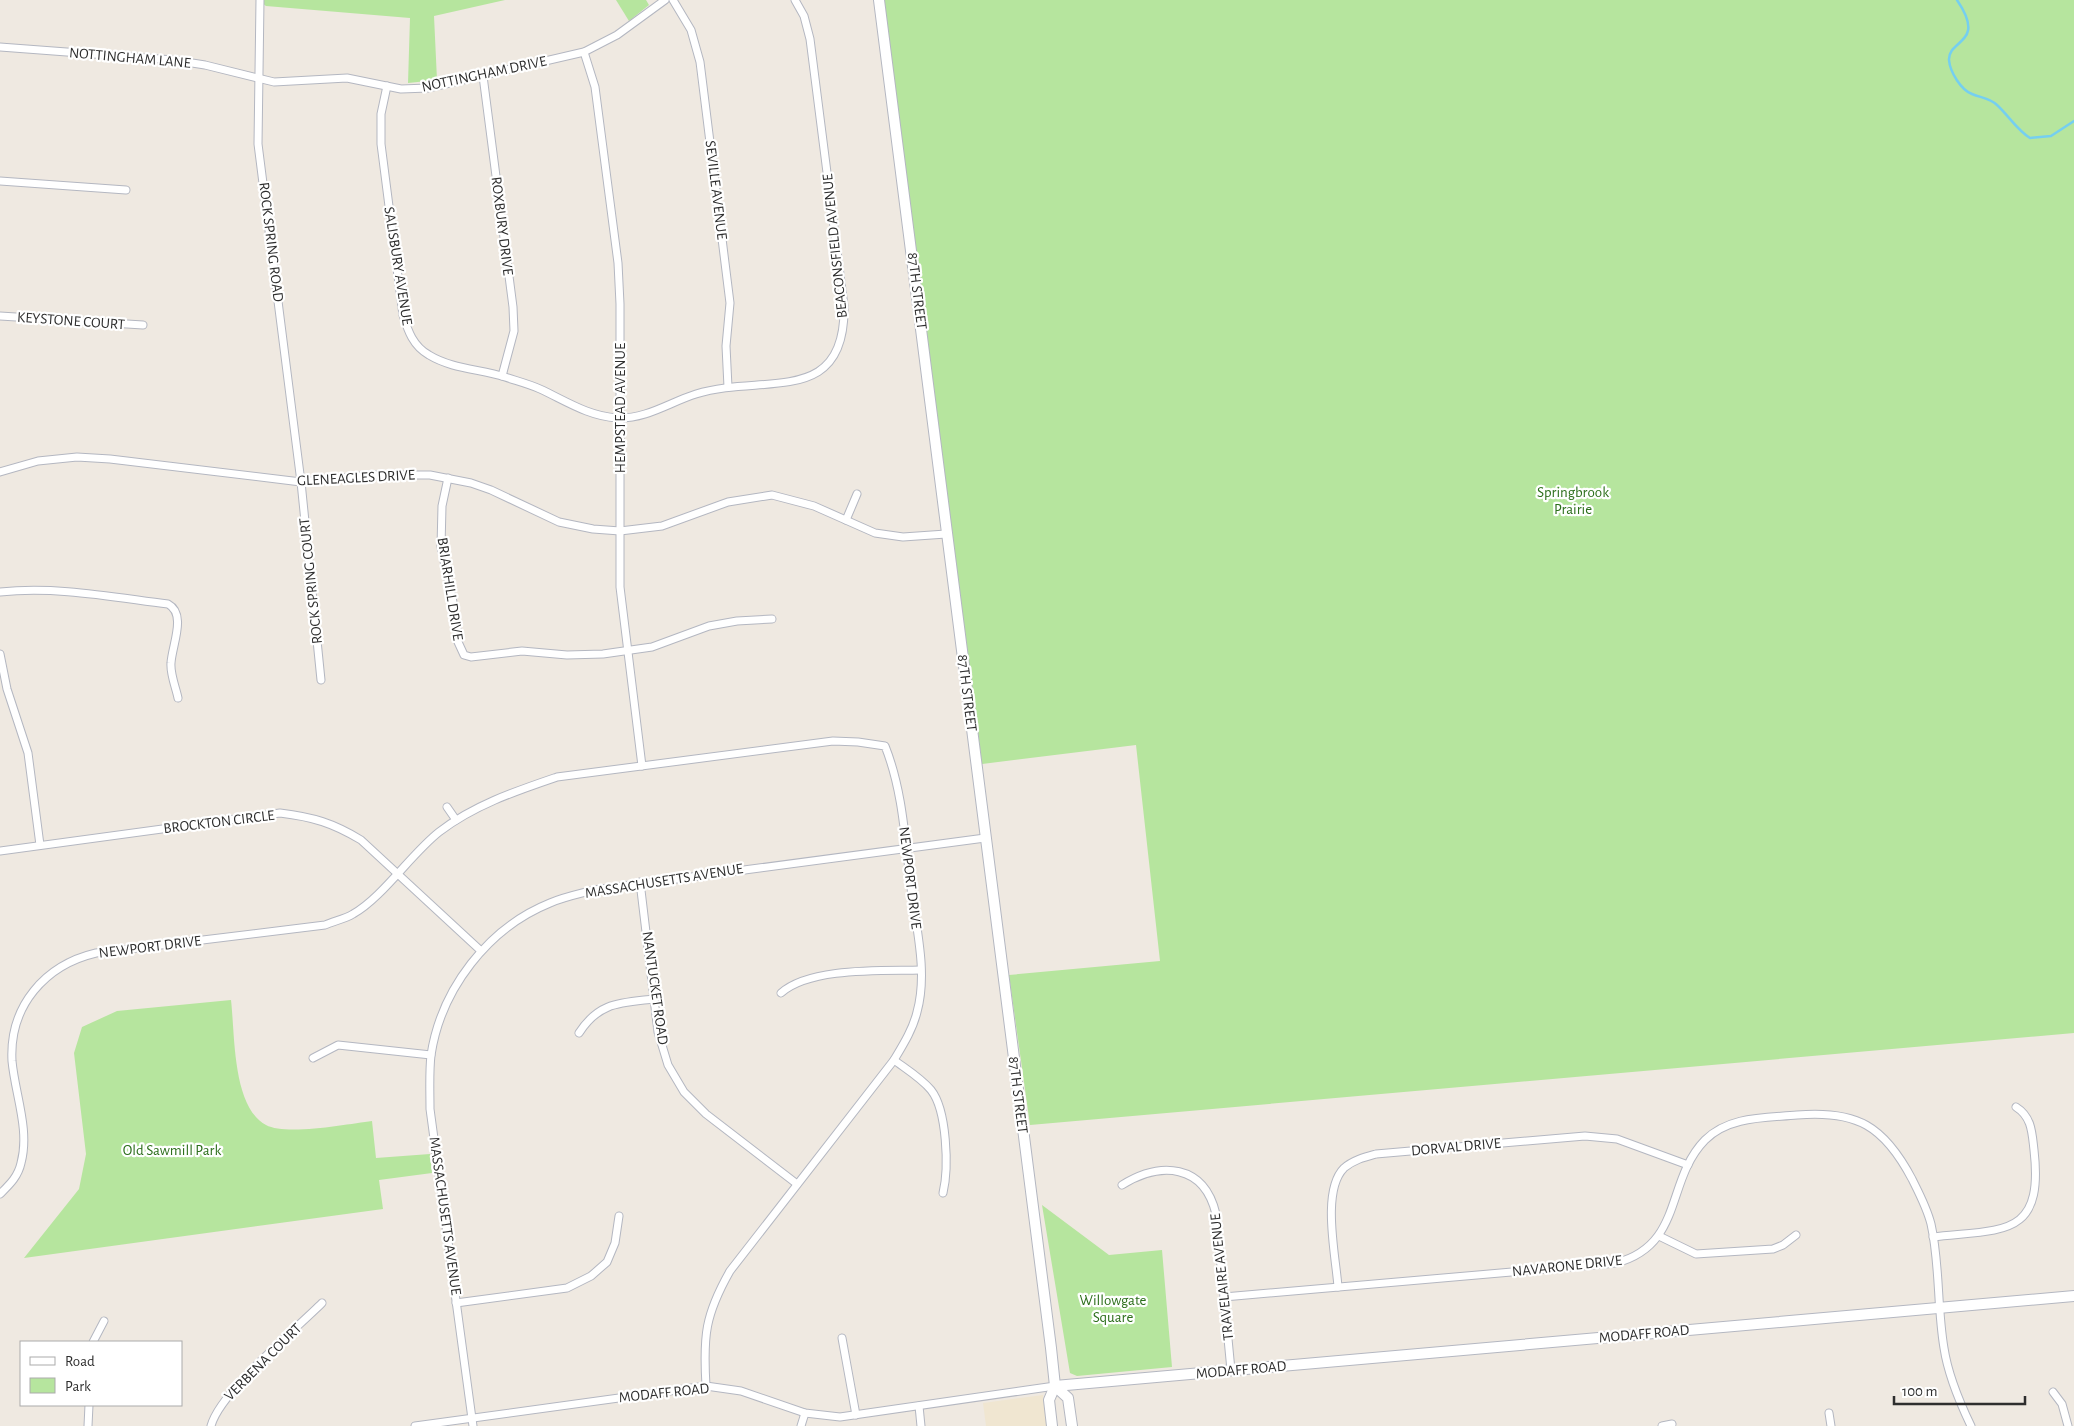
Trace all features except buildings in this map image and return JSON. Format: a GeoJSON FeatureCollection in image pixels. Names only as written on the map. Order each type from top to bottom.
{"type":"FeatureCollection","features":[{"type":"Feature","properties":{"kind":"street","name":"ROCK SPRING ROAD"},"geometry":{"type":"LineString","coordinates":[[260,0],[258,144],[301,482]]}},
{"type":"Feature","properties":{"kind":"street","name":"NOTTINGHAM DRIVE"},"geometry":{"type":"LineString","coordinates":[[258,79],[289,82],[347,78],[401,89],[428,88],[584,52],[617,35],[665,0]]}},
{"type":"Feature","properties":{"kind":"street","name":"SEVILLE AVENUE"},"geometry":{"type":"LineString","coordinates":[[673,0],[691,30],[700,62],[730,303],[726,346],[728,387]]}},
{"type":"Feature","properties":{"kind":"street","name":"BEACONSFIELD AVENUE"},"geometry":{"type":"LineString","coordinates":[[620,418],[637,416],[696,394],[728,387],[787,383],[815,374],[833,361],[844,330],[844,306],[810,39],[804,16],[795,0]]}},
{"type":"Feature","properties":{"kind":"street","name":"87TH STREET"},"geometry":{"type":"LineString","coordinates":[[879,0],[1055,1386],[1049,1400],[1052,1426]]}},
{"type":"Feature","properties":{"kind":"street","name":"NOTTINGHAM LANE"},"geometry":{"type":"LineString","coordinates":[[0,47],[173,60],[205,65],[258,79]]}},
{"type":"Feature","properties":{"kind":"street","name":"HEMPSTEAD AVENUE"},"geometry":{"type":"LineString","coordinates":[[584,52],[595,87],[618,263],[620,304],[620,587],[626,650],[642,766]]}},
{"type":"Feature","properties":{"kind":"street","name":"ROXBURY DRIVE"},"geometry":{"type":"LineString","coordinates":[[483,76],[513,307],[514,331],[502,376]]}},
{"type":"Feature","properties":{"kind":"street","name":"SALISBURY AVENUE"},"geometry":{"type":"LineString","coordinates":[[387,86],[381,114],[381,144],[401,301],[408,330],[419,348],[438,360],[502,376],[539,389],[592,414],[620,418]]}},
{"type":"Feature","properties":{"kind":"street"},"geometry":{"type":"LineString","coordinates":[[0,181],[126,190]]}},
{"type":"Feature","properties":{"kind":"street","name":"KEYSTONE COURT"},"geometry":{"type":"LineString","coordinates":[[0,316],[143,325]]}},
{"type":"Feature","properties":{"kind":"street","name":"GLENEAGLES DRIVE"},"geometry":{"type":"LineString","coordinates":[[0,472],[38,462],[96,458],[301,482],[411,473],[448,478],[506,496],[538,514],[559,522],[593,529],[620,531],[662,526],[728,502],[772,495],[814,506],[875,533],[903,537],[946,534]]}},
{"type":"Feature","properties":{"kind":"street","name":"BRIARHILL DRIVE"},"geometry":{"type":"LineString","coordinates":[[448,478],[442,506],[441,547],[456,616],[458,642],[464,655],[471,657],[522,651],[588,655],[626,650]]}},
{"type":"Feature","properties":{"kind":"street","name":"ROCK SPRING COURT"},"geometry":{"type":"LineString","coordinates":[[301,482],[321,680]]}},
{"type":"Feature","properties":{"kind":"street"},"geometry":{"type":"LineString","coordinates":[[846,520],[857,494]]}},
{"type":"Feature","properties":{"kind":"street"},"geometry":{"type":"LineString","coordinates":[[0,592],[33,589],[68,591],[168,604],[174,607],[178,616],[171,665],[178,698]]}},
{"type":"Feature","properties":{"kind":"street"},"geometry":{"type":"LineString","coordinates":[[626,650],[652,647],[709,626],[737,621],[772,619]]}},
{"type":"Feature","properties":{"kind":"street"},"geometry":{"type":"LineString","coordinates":[[0,654],[7,689],[28,753],[40,845]]}},
{"type":"Feature","properties":{"kind":"street","name":"NEWPORT DRIVE"},"geometry":{"type":"LineString","coordinates":[[0,1194],[14,1181],[21,1163],[24,1140],[12,1060],[15,1034],[22,1009],[32,990],[50,974],[75,959],[96,953],[325,925],[354,914],[374,897],[416,852],[456,820],[518,790],[557,778],[833,741],[885,746],[898,786],[906,849],[921,984],[917,1012],[910,1032],[894,1060],[730,1271],[714,1300],[706,1328],[704,1355],[706,1386]]}},
{"type":"Feature","properties":{"kind":"street"},"geometry":{"type":"LineString","coordinates":[[447,807],[456,820]]}},
{"type":"Feature","properties":{"kind":"street","name":"BROCKTON CIRCLE"},"geometry":{"type":"LineString","coordinates":[[0,851],[280,813],[312,817],[338,826],[362,840],[480,950]]}},
{"type":"Feature","properties":{"kind":"street","name":"MASSACHUSETTS AVENUE"},"geometry":{"type":"LineString","coordinates":[[472,1422],[430,1108],[432,1055],[438,1026],[448,1001],[480,950],[513,923],[549,903],[594,890],[640,882],[986,838]]}},
{"type":"Feature","properties":{"kind":"street","name":"NANTUCKET ROAD"},"geometry":{"type":"LineString","coordinates":[[640,882],[658,1032],[668,1065],[684,1092],[706,1114],[797,1184]]}},
{"type":"Feature","properties":{"kind":"street"},"geometry":{"type":"LineString","coordinates":[[781,993],[795,984],[821,977],[920,970]]}},
{"type":"Feature","properties":{"kind":"street"},"geometry":{"type":"LineString","coordinates":[[579,1033],[587,1020],[602,1009],[620,1003],[654,998]]}},
{"type":"Feature","properties":{"kind":"street"},"geometry":{"type":"LineString","coordinates":[[313,1058],[338,1045],[432,1055]]}},
{"type":"Feature","properties":{"kind":"street"},"geometry":{"type":"LineString","coordinates":[[894,1060],[924,1083],[931,1090],[937,1102],[946,1161],[943,1193]]}},
{"type":"Feature","properties":{"kind":"street"},"geometry":{"type":"LineString","coordinates":[[1933,1237],[2006,1227],[2029,1212],[2034,1200],[2037,1183],[2032,1130],[2026,1116],[2016,1107]]}},
{"type":"Feature","properties":{"kind":"street","name":"NAVARONE DRIVE"},"geometry":{"type":"LineString","coordinates":[[1224,1297],[1616,1263],[1637,1255],[1659,1236],[1668,1220],[1688,1165],[1697,1149],[1710,1135],[1739,1121],[1814,1113],[1853,1118],[1874,1128],[1896,1152],[1924,1202],[1933,1237],[1947,1364],[1971,1426]]}},
{"type":"Feature","properties":{"kind":"street","name":"DORVAL DRIVE"},"geometry":{"type":"LineString","coordinates":[[1338,1287],[1332,1209],[1333,1187],[1344,1168],[1365,1157],[1376,1154],[1585,1136],[1617,1139],[1688,1165]]}},
{"type":"Feature","properties":{"kind":"street","name":"TRAVELAIRE AVENUE"},"geometry":{"type":"LineString","coordinates":[[1122,1185],[1146,1172],[1168,1170],[1187,1174],[1206,1188],[1216,1214],[1231,1370]]}},
{"type":"Feature","properties":{"kind":"street"},"geometry":{"type":"LineString","coordinates":[[456,1303],[567,1288],[591,1276],[607,1262],[615,1243],[619,1216]]}},
{"type":"Feature","properties":{"kind":"street"},"geometry":{"type":"LineString","coordinates":[[1659,1236],[1688,1252],[1704,1255],[1773,1248],[1783,1245],[1796,1235]]}},
{"type":"Feature","properties":{"kind":"street","name":"MODAFF ROAD"},"geometry":{"type":"LineString","coordinates":[[415,1426],[472,1422],[706,1386],[741,1391],[805,1413],[823,1416],[856,1415],[1055,1386],[2074,1296]]}},
{"type":"Feature","properties":{"kind":"street","name":"VERBENA COURT"},"geometry":{"type":"LineString","coordinates":[[211,1426],[220,1406],[234,1389],[322,1303]]}},
{"type":"Feature","properties":{"kind":"street"},"geometry":{"type":"LineString","coordinates":[[94,1341],[104,1321]]}},
{"type":"Feature","properties":{"kind":"street"},"geometry":{"type":"LineString","coordinates":[[842,1338],[856,1415]]}},
{"type":"Feature","properties":{"kind":"street","name":"87TH STREET"},"geometry":{"type":"LineString","coordinates":[[1055,1386],[1068,1398],[1072,1426]]}},
{"type":"Feature","properties":{"kind":"street"},"geometry":{"type":"LineString","coordinates":[[2053,1392],[2062,1404],[2068,1426]]}},
{"type":"Feature","properties":{"kind":"street"},"geometry":{"type":"LineString","coordinates":[[88,1426],[89,1406]]}},
{"type":"Feature","properties":{"kind":"street"},"geometry":{"type":"LineString","coordinates":[[920,1406],[921,1426]]}},
{"type":"Feature","properties":{"kind":"street"},"geometry":{"type":"LineString","coordinates":[[802,1426],[805,1413]]}},
{"type":"Feature","properties":{"kind":"street"},"geometry":{"type":"LineString","coordinates":[[1829,1413],[1831,1426]]}},
{"type":"Feature","properties":{"kind":"street"},"geometry":{"type":"LineString","coordinates":[[1662,1426],[1672,1424]]}},
{"type":"Feature","properties":{"kind":"shaded area"},"geometry":{"type":"Polygon","coordinates":[[[1043,1395],[1047,1426],[986,1426],[983,1403],[1043,1395]]]}},
{"type":"Feature","properties":{"kind":"green space"},"geometry":{"type":"Polygon","coordinates":[[[258,0],[505,0],[434,16],[437,80],[408,83],[410,18],[266,6],[258,0]]]}},
{"type":"Feature","properties":{"kind":"green space"},"geometry":{"type":"Polygon","coordinates":[[[616,0],[646,0],[649,5],[629,21],[616,0]]]}},
{"type":"Feature","properties":{"kind":"green space","name":"Springbrook Prairie"},"geometry":{"type":"Polygon","coordinates":[[[884,0],[2074,0],[2074,1033],[1030,1125],[1009,975],[1160,961],[1136,745],[982,764],[884,0]]]}},
{"type":"Feature","properties":{"kind":"green space","name":"Old Sawmill Park"},"geometry":{"type":"Polygon","coordinates":[[[231,1000],[237,1068],[247,1103],[255,1116],[266,1125],[288,1129],[318,1128],[372,1121],[376,1158],[430,1154],[432,1173],[379,1180],[383,1209],[24,1258],[79,1189],[86,1154],[74,1053],[82,1027],[117,1011],[231,1000]]]}},
{"type":"Feature","properties":{"kind":"green space","name":"Willowgate Square"},"geometry":{"type":"Polygon","coordinates":[[[1042,1205],[1109,1255],[1162,1250],[1172,1367],[1077,1376],[1070,1373],[1042,1205]]]}},
{"type":"Feature","properties":{"kind":"waterway"},"geometry":{"type":"LineString","coordinates":[[1957,0],[1965,14],[1968,25],[1964,39],[1950,53],[1949,60],[1960,85],[1968,92],[1994,103],[2030,138],[2051,136],[2074,121]]}}]}
